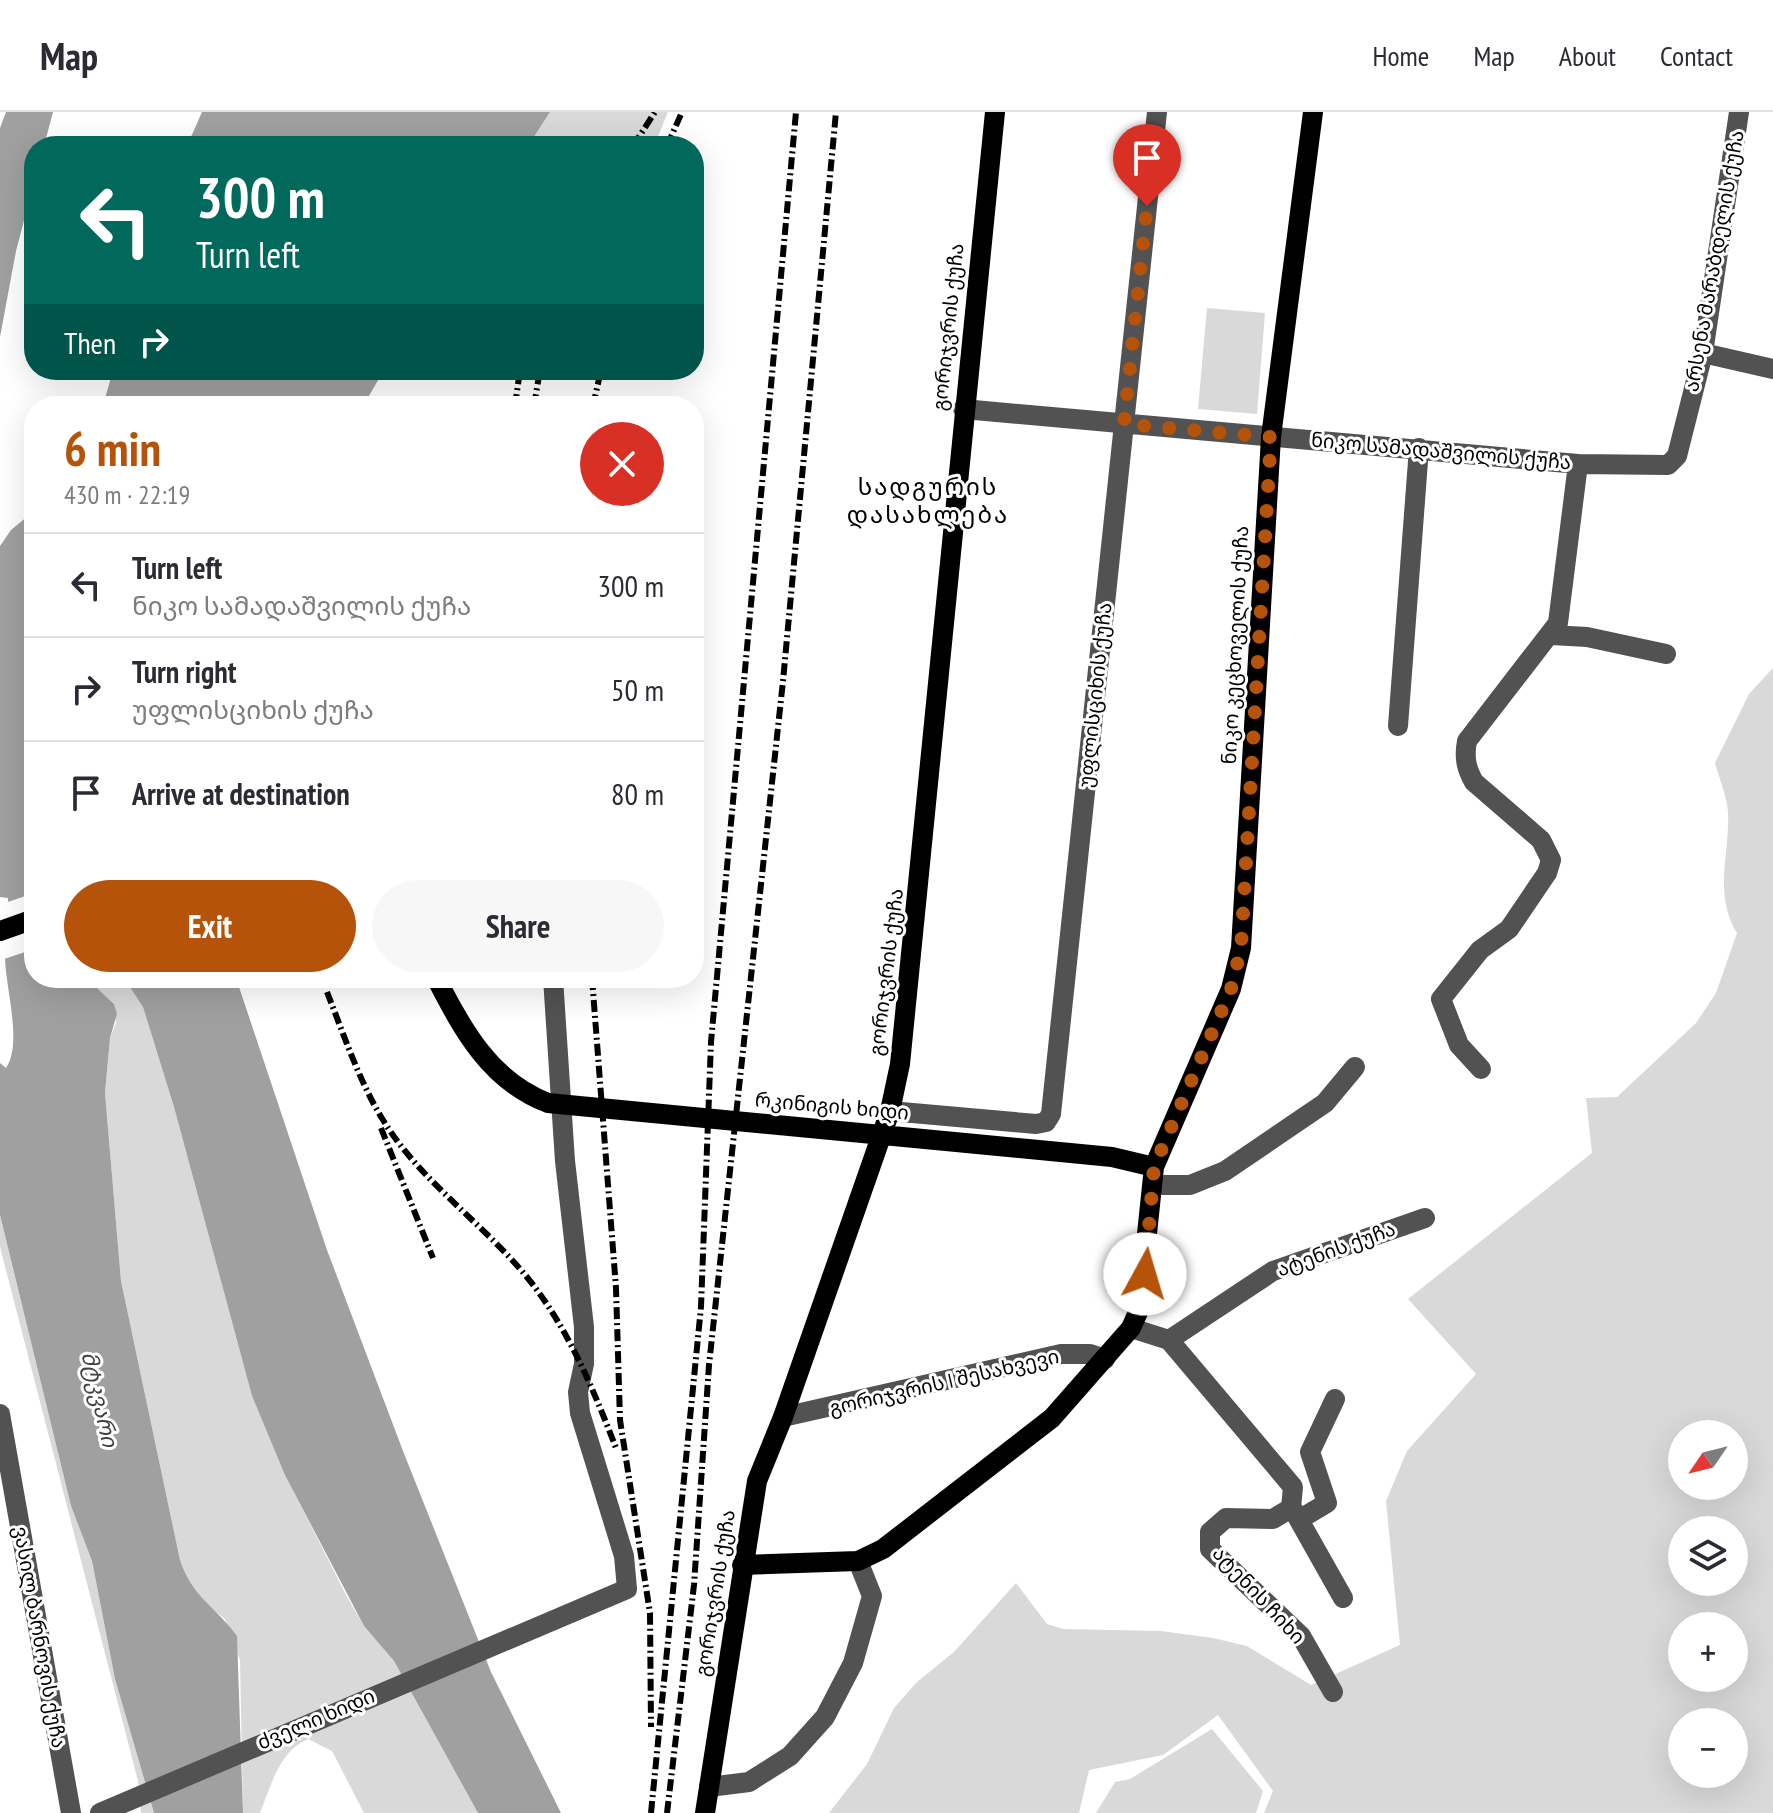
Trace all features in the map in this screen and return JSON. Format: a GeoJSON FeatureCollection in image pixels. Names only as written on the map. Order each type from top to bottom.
{"type":"FeatureCollection","features":[{"type":"Feature","properties":{"kind":"main road","name":"გორიჯვრის ქუჩა"},"geometry":{"type":"LineString","coordinates":[[705,1813],[757,1481],[783,1417],[890,1111],[906,1027],[942,668],[963,409],[995,112]]}},
{"type":"Feature","properties":{"kind":"main road","name":"ნიკო კეცხოველის ქუჩა"},"geometry":{"type":"LineString","coordinates":[[742,1565],[858,1561],[907,1532],[1052,1418],[1131,1328],[1139,1310],[1154,1176],[1231,989],[1241,948],[1271,437],[1313,112]]}},
{"type":"Feature","properties":{"kind":"main road"},"geometry":{"type":"LineString","coordinates":[[0,931],[24,923]]}},
{"type":"Feature","properties":{"kind":"main road","name":"რკინიგის ხიდი"},"geometry":{"type":"LineString","coordinates":[[441,988],[467,1036],[501,1076],[548,1103],[1112,1157],[1154,1176]]}},
{"type":"Feature","properties":{"kind":"street","name":"უფლისციხის ქუჩა"},"geometry":{"type":"LineString","coordinates":[[890,1111],[1036,1124],[1046,1122],[1051,1114],[1157,112]]}},
{"type":"Feature","properties":{"kind":"street","name":"არსენა მარაბდელის ქუჩა"},"geometry":{"type":"LineString","coordinates":[[1677,456],[1703,353],[1739,112]]}},
{"type":"Feature","properties":{"kind":"street"},"geometry":{"type":"LineString","coordinates":[[1703,353],[1773,369]]}},
{"type":"Feature","properties":{"kind":"street","name":"ნიკო სამადაშვილის ქუჩა"},"geometry":{"type":"LineString","coordinates":[[963,409],[1578,464],[1655,467],[1668,465],[1677,456]]}},
{"type":"Feature","properties":{"kind":"street"},"geometry":{"type":"LineString","coordinates":[[1398,726],[1419,448]]}},
{"type":"Feature","properties":{"kind":"street"},"geometry":{"type":"LineString","coordinates":[[1481,1069],[1459,1045],[1441,999],[1480,950],[1509,929],[1521,914],[1551,860],[1541,840],[1474,782],[1467,769],[1465,752],[1467,741],[1552,635],[1561,610],[1578,464]]}},
{"type":"Feature","properties":{"kind":"street"},"geometry":{"type":"LineString","coordinates":[[1552,635],[1587,637],[1666,654]]}},
{"type":"Feature","properties":{"kind":"street","name":"ძველი ხიდი"},"geometry":{"type":"LineString","coordinates":[[100,1813],[124,1800],[627,1589],[624,1556],[580,1413],[578,1392],[584,1364],[584,1327],[565,1161],[554,988]]}},
{"type":"Feature","properties":{"kind":"street"},"geometry":{"type":"LineString","coordinates":[[1154,1176],[1190,1185],[1225,1171],[1325,1103],[1355,1067]]}},
{"type":"Feature","properties":{"kind":"street","name":"ატენის ქუჩა"},"geometry":{"type":"LineString","coordinates":[[1169,1340],[1273,1271],[1425,1218]]}},
{"type":"Feature","properties":{"kind":"street"},"geometry":{"type":"LineString","coordinates":[[1131,1328],[1169,1340],[1286,1477],[1293,1487],[1296,1514],[1343,1598]]}},
{"type":"Feature","properties":{"kind":"street","name":"გორიჯვრის I შესახვევი"},"geometry":{"type":"LineString","coordinates":[[783,1417],[1061,1354],[1090,1354],[1105,1359]]}},
{"type":"Feature","properties":{"kind":"street","name":"ატენის ჩიხი"},"geometry":{"type":"LineString","coordinates":[[1333,1692],[1301,1636],[1210,1549],[1210,1532],[1226,1518],[1273,1519],[1327,1503],[1310,1452],[1335,1399]]}},
{"type":"Feature","properties":{"kind":"street","name":"ვასილ ბარნოვის ქუჩა"},"geometry":{"type":"LineString","coordinates":[[0,1414],[3,1447],[71,1813]]}},
{"type":"Feature","properties":{"kind":"street"},"geometry":{"type":"LineString","coordinates":[[709,1787],[749,1782],[790,1756],[825,1717],[853,1663],[872,1596],[858,1561]]}},
{"type":"Feature","properties":{"kind":"shaded area"},"geometry":{"type":"Polygon","coordinates":[[[550,112],[668,112],[658,136],[534,136],[550,112]]]}},
{"type":"Feature","properties":{"kind":"shaded area"},"geometry":{"type":"Polygon","coordinates":[[[1207,308],[1265,313],[1257,414],[1198,409],[1207,308]]]}},
{"type":"Feature","properties":{"kind":"shaded area"},"geometry":{"type":"Polygon","coordinates":[[[1773,668],[1773,1813],[1264,1813],[1273,1791],[1218,1715],[1163,1755],[1089,1770],[1079,1813],[829,1813],[867,1764],[894,1708],[917,1682],[954,1652],[1016,1583],[1047,1624],[1063,1629],[1161,1631],[1213,1638],[1247,1646],[1311,1685],[1400,1645],[1386,1501],[1407,1451],[1476,1374],[1408,1299],[1592,1153],[1586,1098],[1617,1097],[1696,1023],[1716,993],[1737,933],[1730,918],[1724,888],[1728,812],[1715,763],[1749,694],[1773,668]]]}},
{"type":"Feature","properties":{"kind":"shaded area"},"geometry":{"type":"Polygon","coordinates":[[[132,988],[143,1007],[174,1107],[252,1396],[285,1474],[346,1595],[364,1626],[394,1661],[478,1813],[364,1813],[332,1751],[308,1739],[283,1761],[260,1813],[243,1813],[240,1660],[225,1619],[200,1600],[186,1580],[121,1281],[105,1093],[110,1038],[116,1023],[114,1004],[98,989],[132,988]]]}},
{"type":"Feature","properties":{"kind":"shaded area"},"geometry":{"type":"Polygon","coordinates":[[[0,1215],[71,1506],[92,1561],[115,1679],[154,1813],[141,1813],[138,1781],[0,1247],[0,1215]]]}},
{"type":"Feature","properties":{"kind":"shaded area"},"geometry":{"type":"Polygon","coordinates":[[[1212,1729],[1263,1791],[1256,1813],[1096,1813],[1115,1782],[1130,1779],[1212,1729]]]}},
{"type":"Feature","properties":{"kind":"water"},"geometry":{"type":"Polygon","coordinates":[[[6,112],[53,112],[47,136],[24,136],[24,220],[0,337],[0,128],[6,112]]]}},
{"type":"Feature","properties":{"kind":"water"},"geometry":{"type":"Polygon","coordinates":[[[202,112],[550,112],[534,136],[191,136],[202,112]]]}},
{"type":"Feature","properties":{"kind":"water"},"geometry":{"type":"Polygon","coordinates":[[[110,380],[378,380],[369,396],[106,396],[110,380]]]}},
{"type":"Feature","properties":{"kind":"water","name":"მტკვარი"},"geometry":{"type":"Polygon","coordinates":[[[24,519],[24,988],[98,988],[114,1004],[117,1014],[110,1038],[105,1093],[121,1281],[180,1560],[198,1593],[237,1636],[243,1813],[154,1813],[115,1679],[92,1561],[71,1506],[0,1215],[0,1063],[6,1068],[11,1057],[13,1030],[5,956],[8,898],[0,897],[0,546],[11,530],[24,519]]]}},
{"type":"Feature","properties":{"kind":"water"},"geometry":{"type":"Polygon","coordinates":[[[131,988],[239,988],[327,1250],[403,1451],[491,1672],[561,1813],[478,1813],[394,1661],[364,1626],[285,1475],[252,1396],[174,1107],[143,1007],[131,988]]]}},
{"type":"Feature","properties":{"kind":"pier"},"geometry":{"type":"Polygon","coordinates":[[[24,896],[24,952],[1,960],[5,903],[24,896]]]}},
{"type":"Feature","properties":{"kind":"railway"},"geometry":{"type":"LineString","coordinates":[[639,136],[655,112]]}},
{"type":"Feature","properties":{"kind":"railway"},"geometry":{"type":"LineString","coordinates":[[671,136],[682,112]]}},
{"type":"Feature","properties":{"kind":"railway"},"geometry":{"type":"LineString","coordinates":[[651,1813],[701,1307],[711,1042],[796,112]]}},
{"type":"Feature","properties":{"kind":"railway"},"geometry":{"type":"LineString","coordinates":[[667,1813],[694,1585],[709,1365],[783,681],[836,112]]}},
{"type":"Feature","properties":{"kind":"railway"},"geometry":{"type":"LineString","coordinates":[[516,396],[519,380]]}},
{"type":"Feature","properties":{"kind":"railway"},"geometry":{"type":"LineString","coordinates":[[536,396],[538,380]]}},
{"type":"Feature","properties":{"kind":"railway"},"geometry":{"type":"LineString","coordinates":[[595,396],[599,380]]}},
{"type":"Feature","properties":{"kind":"railway"},"geometry":{"type":"LineString","coordinates":[[593,988],[616,1288],[620,1420],[650,1613],[651,1727]]}},
{"type":"Feature","properties":{"kind":"railway"},"geometry":{"type":"LineString","coordinates":[[327,992],[359,1074],[383,1120],[417,1165],[497,1244],[534,1286],[570,1344],[616,1448]]}},
{"type":"Feature","properties":{"kind":"railway"},"geometry":{"type":"LineString","coordinates":[[381,1128],[433,1258]]}},
{"type":"Feature","properties":{"kind":"district","name":"სადგურის დასახლება"},"geometry":{"type":"Point","coordinates":[928,500]}},
{"type":"Feature","properties":{"kind":"route"},"geometry":{"type":"LineString","coordinates":[[1145,1274],[1154,1167],[1231,989],[1241,948],[1271,437],[1124,424],[1147,206]]}}]}
